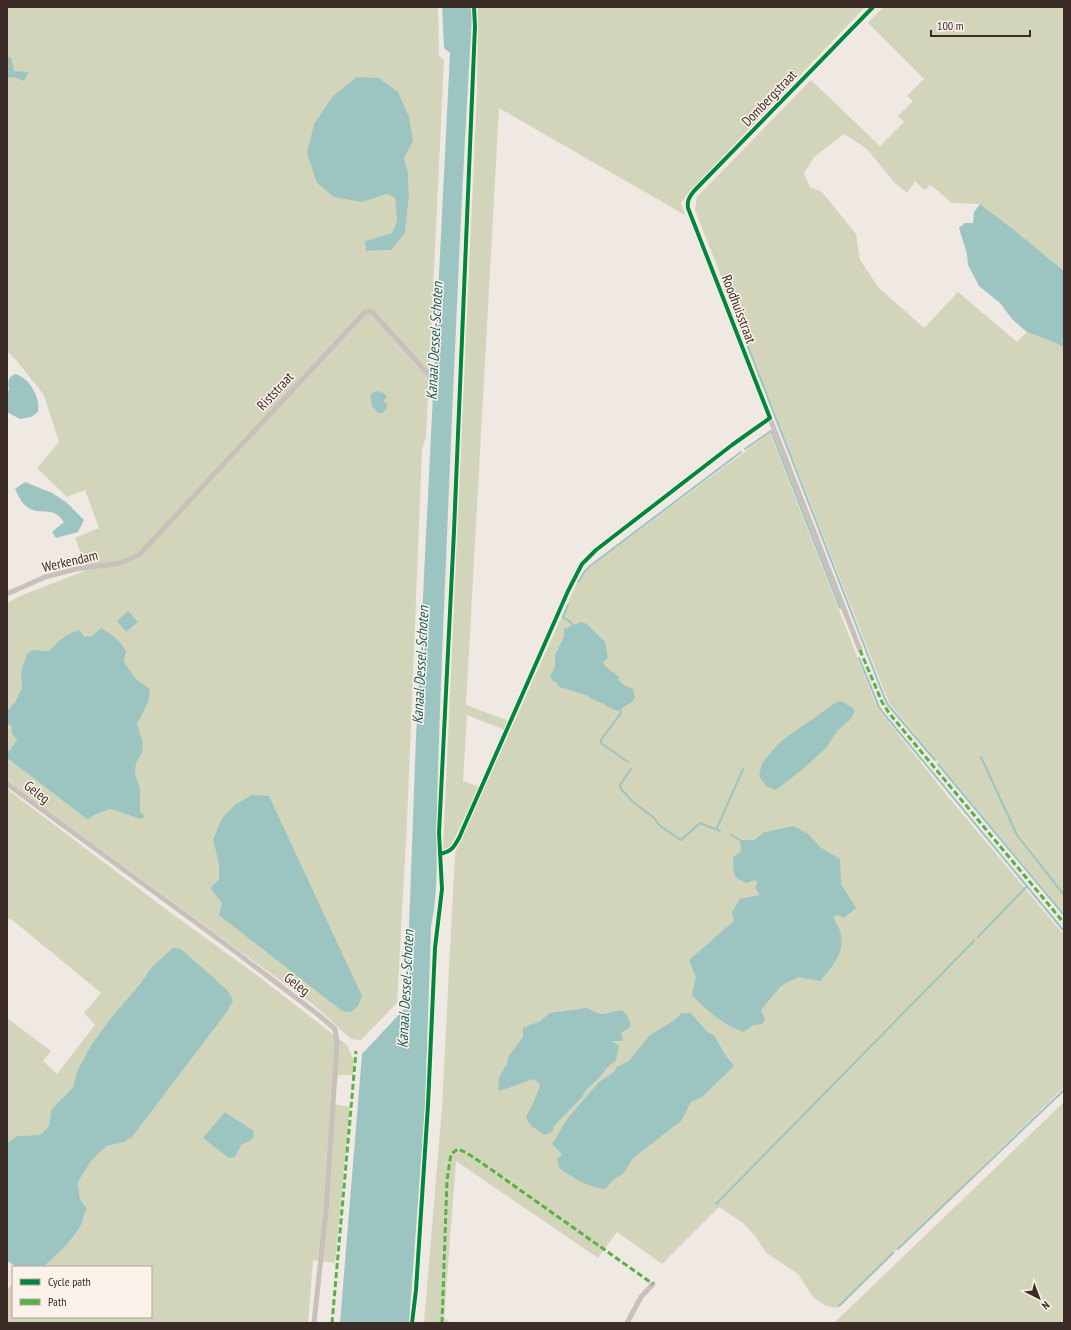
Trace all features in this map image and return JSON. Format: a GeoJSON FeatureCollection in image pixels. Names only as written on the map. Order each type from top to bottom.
{"type":"FeatureCollection","features":[{"type":"Feature","properties":{"kind":"street","name":"Dombergstraat"},"geometry":{"type":"LineString","coordinates":[[688,208],[687,204],[689,197],[694,191],[873,7]]}},
{"type":"Feature","properties":{"kind":"street","name":"Roodhuisstraat"},"geometry":{"type":"LineString","coordinates":[[688,208],[860,650]]}},
{"type":"Feature","properties":{"kind":"street","name":"Riststraat"},"geometry":{"type":"LineString","coordinates":[[139,555],[365,312],[369,311],[373,313],[431,377]]}},
{"type":"Feature","properties":{"kind":"street","name":"Werkendam"},"geometry":{"type":"LineString","coordinates":[[7,594],[45,577],[76,569],[121,562],[139,555]]}},
{"type":"Feature","properties":{"kind":"street","name":"Geleg"},"geometry":{"type":"LineString","coordinates":[[7,784],[232,949],[335,1029],[337,1043],[327,1196],[314,1323]]}},
{"type":"Feature","properties":{"kind":"street"},"geometry":{"type":"LineString","coordinates":[[627,1323],[641,1297],[653,1284]]}},
{"type":"Feature","properties":{"kind":"green space"},"geometry":{"type":"Polygon","coordinates":[[[7,7],[438,7],[439,56],[444,60],[426,437],[422,450],[407,822],[397,1003],[361,1040],[351,1039],[314,1005],[7,781],[7,758],[88,820],[94,815],[110,809],[122,813],[140,812],[140,788],[135,774],[136,762],[142,753],[137,724],[146,708],[150,689],[136,679],[124,662],[126,652],[92,636],[56,643],[49,651],[33,650],[21,672],[22,688],[15,702],[7,711],[7,603],[20,596],[87,570],[75,538],[99,528],[85,490],[67,497],[37,468],[59,442],[44,395],[7,351],[7,7]],[[413,140],[362,202],[387,194],[395,198],[397,221],[392,233],[365,241],[366,251],[391,250],[405,233],[409,196],[408,172],[404,158],[413,140]],[[213,840],[219,865],[219,879],[210,888],[342,1011],[213,840]]]}},
{"type":"Feature","properties":{"kind":"green space"},"geometry":{"type":"Polygon","coordinates":[[[478,7],[865,7],[689,192],[681,203],[685,215],[499,108],[466,705],[509,721],[505,730],[467,715],[463,781],[479,787],[451,846],[443,851],[477,92],[478,7]]]}},
{"type":"Feature","properties":{"kind":"green space"},"geometry":{"type":"Polygon","coordinates":[[[883,7],[1064,7],[1064,271],[980,204],[952,203],[931,185],[924,190],[915,181],[907,193],[894,182],[866,148],[844,134],[814,157],[804,173],[810,187],[822,192],[856,234],[860,260],[879,288],[924,328],[958,292],[1017,342],[1027,332],[1056,343],[1064,348],[1064,913],[889,703],[695,210],[697,197],[811,80],[880,146],[904,122],[898,116],[913,101],[907,96],[924,79],[868,23],[883,7]]]}},
{"type":"Feature","properties":{"kind":"green space"},"geometry":{"type":"Polygon","coordinates":[[[770,433],[874,700],[882,714],[950,799],[1064,935],[1064,1087],[837,1308],[826,1306],[813,1297],[798,1274],[766,1253],[756,1237],[743,1223],[719,1207],[662,1264],[617,1232],[598,1258],[456,1161],[444,1318],[451,1323],[424,1323],[442,1107],[455,853],[576,585],[588,569],[770,433]]]}},
{"type":"Feature","properties":{"kind":"green space"},"geometry":{"type":"Polygon","coordinates":[[[7,722],[17,739],[7,752],[7,722]]]}},
{"type":"Feature","properties":{"kind":"green space"},"geometry":{"type":"Polygon","coordinates":[[[7,789],[171,913],[254,973],[347,1045],[353,1059],[353,1075],[338,1075],[333,1104],[350,1107],[335,1263],[313,1260],[308,1323],[7,1323],[7,1290],[12,1284],[12,1318],[152,1318],[152,1266],[44,1266],[68,1244],[81,1225],[87,1209],[80,1199],[78,1182],[91,1161],[107,1146],[124,1142],[151,968],[92,1044],[78,1069],[73,1087],[51,1110],[49,1126],[40,1135],[17,1136],[7,1143],[7,1018],[51,1051],[43,1061],[57,1074],[95,1025],[84,1013],[101,993],[10,918],[7,922],[7,789]],[[225,1112],[241,1145],[250,1141],[253,1130],[225,1112]]]}},
{"type":"Feature","properties":{"kind":"green space"},"geometry":{"type":"Polygon","coordinates":[[[1064,1102],[1064,1323],[834,1323],[1064,1102]]]}},
{"type":"Feature","properties":{"kind":"water","name":"Kanaal Dessel-Schoten"},"geometry":{"type":"Polygon","coordinates":[[[442,7],[471,7],[472,16],[459,256],[442,656],[437,792],[436,884],[434,912],[431,926],[425,1107],[409,1323],[340,1323],[362,1054],[406,1007],[416,737],[450,53],[444,48],[442,7]]]}},
{"type":"Feature","properties":{"kind":"water"},"geometry":{"type":"Polygon","coordinates":[[[11,57],[14,71],[29,72],[24,81],[13,77],[7,78],[7,58],[11,57]]]}},
{"type":"Feature","properties":{"kind":"water"},"geometry":{"type":"Polygon","coordinates":[[[357,77],[379,78],[398,92],[409,117],[413,141],[404,158],[408,172],[409,196],[405,233],[391,250],[366,251],[365,241],[392,233],[397,221],[395,198],[387,194],[362,202],[334,197],[317,183],[307,153],[314,124],[333,96],[357,77]]]}},
{"type":"Feature","properties":{"kind":"water"},"geometry":{"type":"Polygon","coordinates":[[[980,204],[1064,271],[1064,348],[1056,343],[1027,332],[1012,319],[1000,303],[979,286],[968,265],[967,254],[959,228],[965,223],[973,223],[974,212],[980,204]]]}},
{"type":"Feature","properties":{"kind":"water"},"geometry":{"type":"Polygon","coordinates":[[[15,374],[25,379],[36,395],[38,401],[38,412],[31,417],[20,419],[7,412],[9,380],[15,374]]]}},
{"type":"Feature","properties":{"kind":"water"},"geometry":{"type":"Polygon","coordinates":[[[376,391],[384,393],[387,397],[384,400],[386,404],[388,403],[383,413],[378,413],[372,406],[370,396],[376,391]]]}},
{"type":"Feature","properties":{"kind":"water"},"geometry":{"type":"Polygon","coordinates":[[[25,482],[52,493],[66,502],[84,520],[78,532],[56,538],[52,532],[64,522],[56,514],[33,510],[24,504],[15,489],[25,482]]]}},
{"type":"Feature","properties":{"kind":"water"},"geometry":{"type":"Polygon","coordinates":[[[128,611],[138,622],[126,632],[117,621],[128,611]]]}},
{"type":"Feature","properties":{"kind":"water"},"geometry":{"type":"Polygon","coordinates":[[[581,622],[587,624],[605,642],[608,658],[603,662],[604,665],[619,677],[618,679],[622,684],[633,689],[635,697],[632,702],[617,711],[583,694],[559,687],[550,677],[555,666],[555,655],[564,637],[564,629],[581,622]]]}},
{"type":"Feature","properties":{"kind":"water"},"geometry":{"type":"Polygon","coordinates":[[[101,628],[122,644],[126,652],[124,662],[136,679],[150,689],[150,694],[144,712],[137,724],[143,743],[142,753],[136,763],[135,774],[140,788],[140,812],[145,816],[141,819],[110,809],[94,815],[88,820],[7,758],[7,752],[17,739],[12,734],[11,727],[7,722],[7,711],[15,702],[22,688],[21,672],[27,654],[33,650],[49,651],[63,638],[75,631],[80,630],[84,637],[92,636],[101,628]]]}},
{"type":"Feature","properties":{"kind":"water"},"geometry":{"type":"Polygon","coordinates":[[[838,701],[843,702],[855,710],[851,719],[838,730],[826,748],[803,769],[776,790],[766,786],[759,776],[762,763],[781,741],[838,701]]]}},
{"type":"Feature","properties":{"kind":"water"},"geometry":{"type":"Polygon","coordinates":[[[252,795],[269,796],[362,996],[358,1006],[351,1012],[342,1011],[219,915],[222,903],[210,888],[219,879],[219,865],[213,840],[222,818],[236,804],[252,795]]]}},
{"type":"Feature","properties":{"kind":"water"},"geometry":{"type":"Polygon","coordinates":[[[793,826],[808,834],[821,848],[840,859],[841,884],[856,908],[844,918],[838,915],[833,917],[839,929],[841,939],[840,952],[834,964],[820,981],[798,977],[781,986],[761,1010],[765,1019],[763,1024],[753,1025],[744,1032],[729,1026],[716,1017],[692,995],[696,977],[689,960],[734,921],[732,912],[740,899],[760,895],[755,888],[757,883],[755,880],[747,883],[738,879],[734,874],[733,857],[741,851],[740,840],[754,840],[765,832],[793,826]]]}},
{"type":"Feature","properties":{"kind":"water"},"geometry":{"type":"Polygon","coordinates":[[[173,948],[181,949],[226,989],[233,1001],[226,1013],[132,1137],[124,1142],[107,1146],[91,1161],[78,1182],[80,1199],[87,1209],[81,1225],[72,1238],[44,1266],[15,1266],[7,1261],[7,1143],[17,1136],[40,1135],[49,1126],[51,1110],[73,1087],[78,1069],[92,1044],[151,968],[173,948]]]}},
{"type":"Feature","properties":{"kind":"water"},"geometry":{"type":"Polygon","coordinates":[[[587,1008],[602,1014],[621,1011],[626,1014],[631,1026],[621,1033],[623,1041],[612,1041],[619,1046],[616,1060],[586,1090],[582,1097],[554,1126],[552,1132],[545,1135],[529,1123],[526,1116],[532,1106],[540,1086],[539,1083],[533,1079],[500,1091],[498,1089],[499,1077],[507,1064],[508,1057],[523,1037],[523,1028],[540,1021],[550,1013],[587,1008]]]}},
{"type":"Feature","properties":{"kind":"water"},"geometry":{"type":"Polygon","coordinates":[[[682,1013],[691,1013],[707,1032],[714,1035],[724,1053],[734,1066],[702,1097],[691,1102],[681,1121],[633,1158],[623,1174],[614,1179],[605,1189],[580,1182],[559,1168],[557,1158],[562,1154],[552,1144],[568,1118],[599,1082],[614,1072],[617,1067],[629,1061],[650,1035],[673,1021],[682,1013]]]}},
{"type":"Feature","properties":{"kind":"water"},"geometry":{"type":"Polygon","coordinates":[[[225,1112],[253,1130],[254,1137],[250,1141],[241,1145],[235,1157],[229,1158],[203,1138],[225,1112]]]}},
{"type":"Feature","properties":{"kind":"waterway"},"geometry":{"type":"LineString","coordinates":[[733,308],[885,699],[888,705],[935,760]]}},
{"type":"Feature","properties":{"kind":"waterway"},"geometry":{"type":"LineString","coordinates":[[745,449],[771,431],[840,608]]}},
{"type":"Feature","properties":{"kind":"waterway"},"geometry":{"type":"LineString","coordinates":[[578,582],[590,566],[741,452]]}},
{"type":"Feature","properties":{"kind":"waterway"},"geometry":{"type":"LineString","coordinates":[[568,605],[563,617],[573,625]]}},
{"type":"Feature","properties":{"kind":"waterway"},"geometry":{"type":"LineString","coordinates":[[859,658],[879,707],[884,714],[1064,931]]}},
{"type":"Feature","properties":{"kind":"waterway"},"geometry":{"type":"LineString","coordinates":[[620,709],[621,713],[601,740],[601,743],[628,762]]}},
{"type":"Feature","properties":{"kind":"waterway"},"geometry":{"type":"LineString","coordinates":[[981,757],[1017,835],[1064,895]]}},
{"type":"Feature","properties":{"kind":"waterway"},"geometry":{"type":"LineString","coordinates":[[938,764],[1064,915]]}},
{"type":"Feature","properties":{"kind":"waterway"},"geometry":{"type":"LineString","coordinates":[[631,769],[620,785],[621,789],[633,802],[653,817],[660,826],[681,840],[700,823],[720,831]]}},
{"type":"Feature","properties":{"kind":"waterway"},"geometry":{"type":"LineString","coordinates":[[717,828],[743,769]]}},
{"type":"Feature","properties":{"kind":"waterway"},"geometry":{"type":"LineString","coordinates":[[731,835],[740,840]]}},
{"type":"Feature","properties":{"kind":"waterway"},"geometry":{"type":"LineString","coordinates":[[978,937],[1027,886]]}},
{"type":"Feature","properties":{"kind":"waterway"},"geometry":{"type":"LineString","coordinates":[[716,1204],[974,941]]}},
{"type":"Feature","properties":{"kind":"waterway"},"geometry":{"type":"LineString","coordinates":[[898,1249],[1064,1090]]}},
{"type":"Feature","properties":{"kind":"waterway"},"geometry":{"type":"LineString","coordinates":[[839,1306],[893,1253]]}},
{"type":"Feature","properties":{"kind":"marked path"},"geometry":{"type":"LineString","coordinates":[[860,650],[882,702],[889,713],[1064,923]]}},
{"type":"Feature","properties":{"kind":"marked path"},"geometry":{"type":"LineString","coordinates":[[332,1323],[356,1051]]}},
{"type":"Feature","properties":{"kind":"marked path"},"geometry":{"type":"LineString","coordinates":[[442,1323],[447,1180],[451,1154],[458,1149],[467,1153],[489,1168],[653,1284]]}},
{"type":"Feature","properties":{"kind":"cycle path"},"geometry":{"type":"LineString","coordinates":[[412,1323],[416,1290],[428,1105],[435,948],[442,889],[439,833],[454,531],[475,26],[474,7]]}},
{"type":"Feature","properties":{"kind":"cycle path"},"geometry":{"type":"LineString","coordinates":[[440,854],[451,849],[459,838],[568,591],[582,564],[596,550],[732,445],[770,418],[688,208],[688,201],[694,191],[873,7]]}}]}
